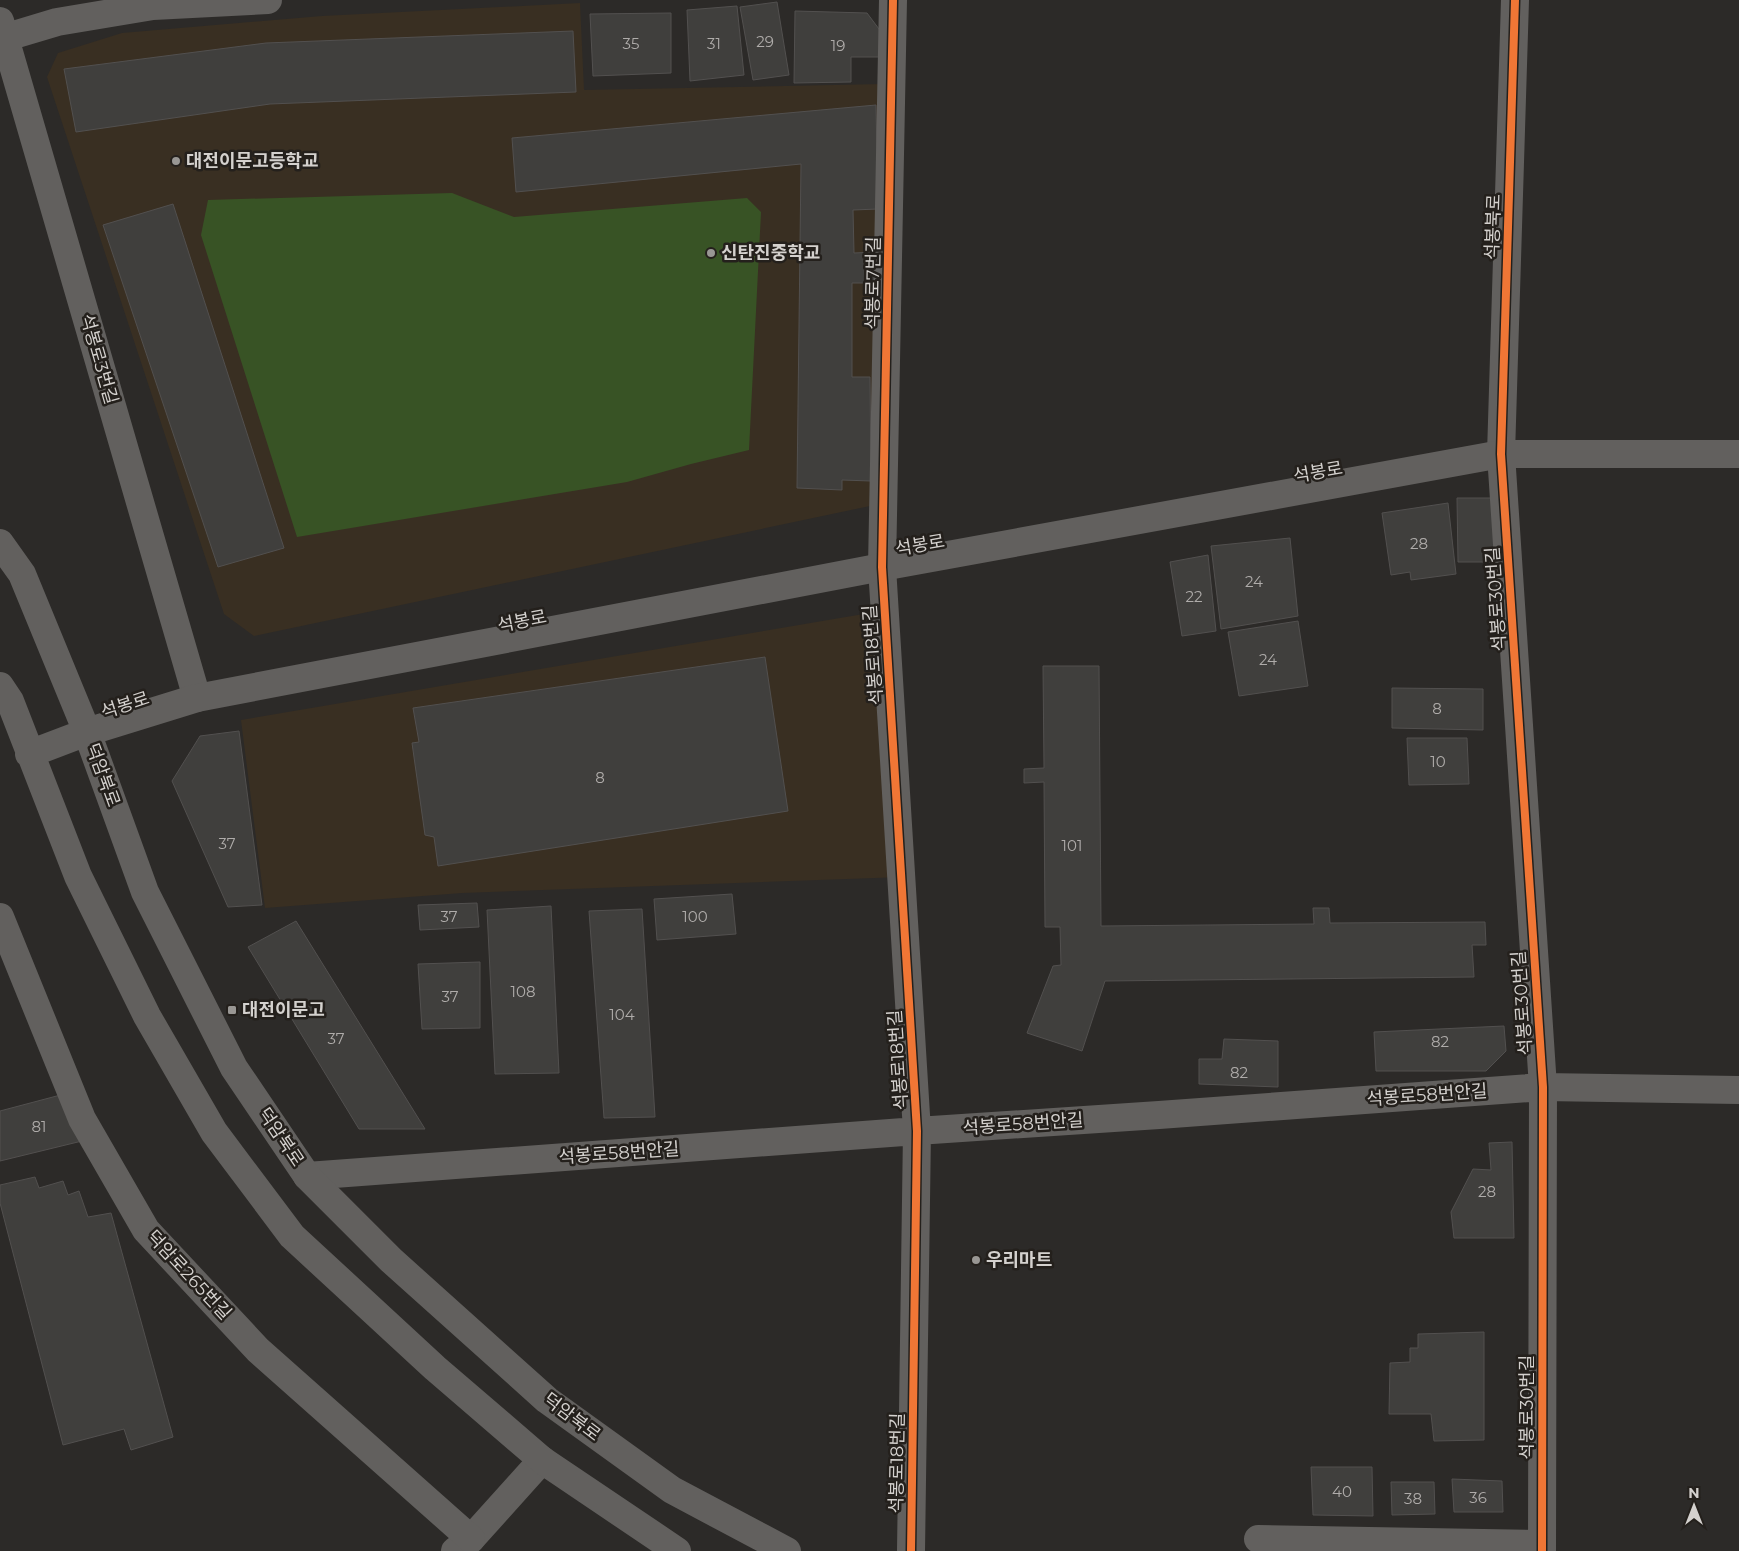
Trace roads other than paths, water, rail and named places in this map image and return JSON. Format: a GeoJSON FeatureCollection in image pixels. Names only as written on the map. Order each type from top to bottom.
{"type":"FeatureCollection","features":[{"type":"Feature","properties":{"kind":"street"},"geometry":{"type":"LineString","coordinates":[[2,32],[153,6],[268,0]]}},
{"type":"Feature","properties":{"kind":"street","name":"석봉로7번길"},"geometry":{"type":"LineString","coordinates":[[882,567],[893,0]]}},
{"type":"Feature","properties":{"kind":"street","name":"석봉북로"},"geometry":{"type":"LineString","coordinates":[[1501,454],[1515,0]]}},
{"type":"Feature","properties":{"kind":"street","name":"석봉로3번길"},"geometry":{"type":"LineString","coordinates":[[2,32],[197,698]]}},
{"type":"Feature","properties":{"kind":"street","name":"석봉로"},"geometry":{"type":"LineString","coordinates":[[29,754],[87,732],[197,698],[882,567],[1501,454],[1739,454]]}},
{"type":"Feature","properties":{"kind":"street","name":"석봉로30번길"},"geometry":{"type":"LineString","coordinates":[[1258,1539],[1542,1548],[1543,1087],[1501,454]]}},
{"type":"Feature","properties":{"kind":"street","name":"덕암북로"},"geometry":{"type":"LineString","coordinates":[[0,544],[22,574],[87,732],[145,892],[234,1068],[307,1176],[391,1260],[547,1400],[672,1490],[788,1551]]}},
{"type":"Feature","properties":{"kind":"street","name":"석봉로18번길"},"geometry":{"type":"LineString","coordinates":[[882,567],[918,1131],[911,1551]]}},
{"type":"Feature","properties":{"kind":"street"},"geometry":{"type":"LineString","coordinates":[[0,686],[10,701],[78,876],[146,1016],[214,1132],[292,1236],[435,1368],[542,1460],[678,1551]]}},
{"type":"Feature","properties":{"kind":"street","name":"덕암로265번길"},"geometry":{"type":"LineString","coordinates":[[0,917],[82,1119],[146,1230],[258,1350],[471,1547]]}},
{"type":"Feature","properties":{"kind":"street","name":"석봉로58번안길"},"geometry":{"type":"LineString","coordinates":[[307,1176],[1543,1087],[1739,1090]]}},
{"type":"Feature","properties":{"kind":"street"},"geometry":{"type":"LineString","coordinates":[[471,1547],[542,1460]]}},
{"type":"Feature","properties":{"kind":"place","name":"대전이문고등학교"},"geometry":{"type":"Point","coordinates":[176,161]}},
{"type":"Feature","properties":{"kind":"place","name":"신탄진중학교"},"geometry":{"type":"Point","coordinates":[711,253]}},
{"type":"Feature","properties":{"kind":"place","name":"대전이문고"},"geometry":{"type":"Point","coordinates":[232,1010]}},
{"type":"Feature","properties":{"kind":"place","name":"우리마트"},"geometry":{"type":"Point","coordinates":[976,1260]}}]}
